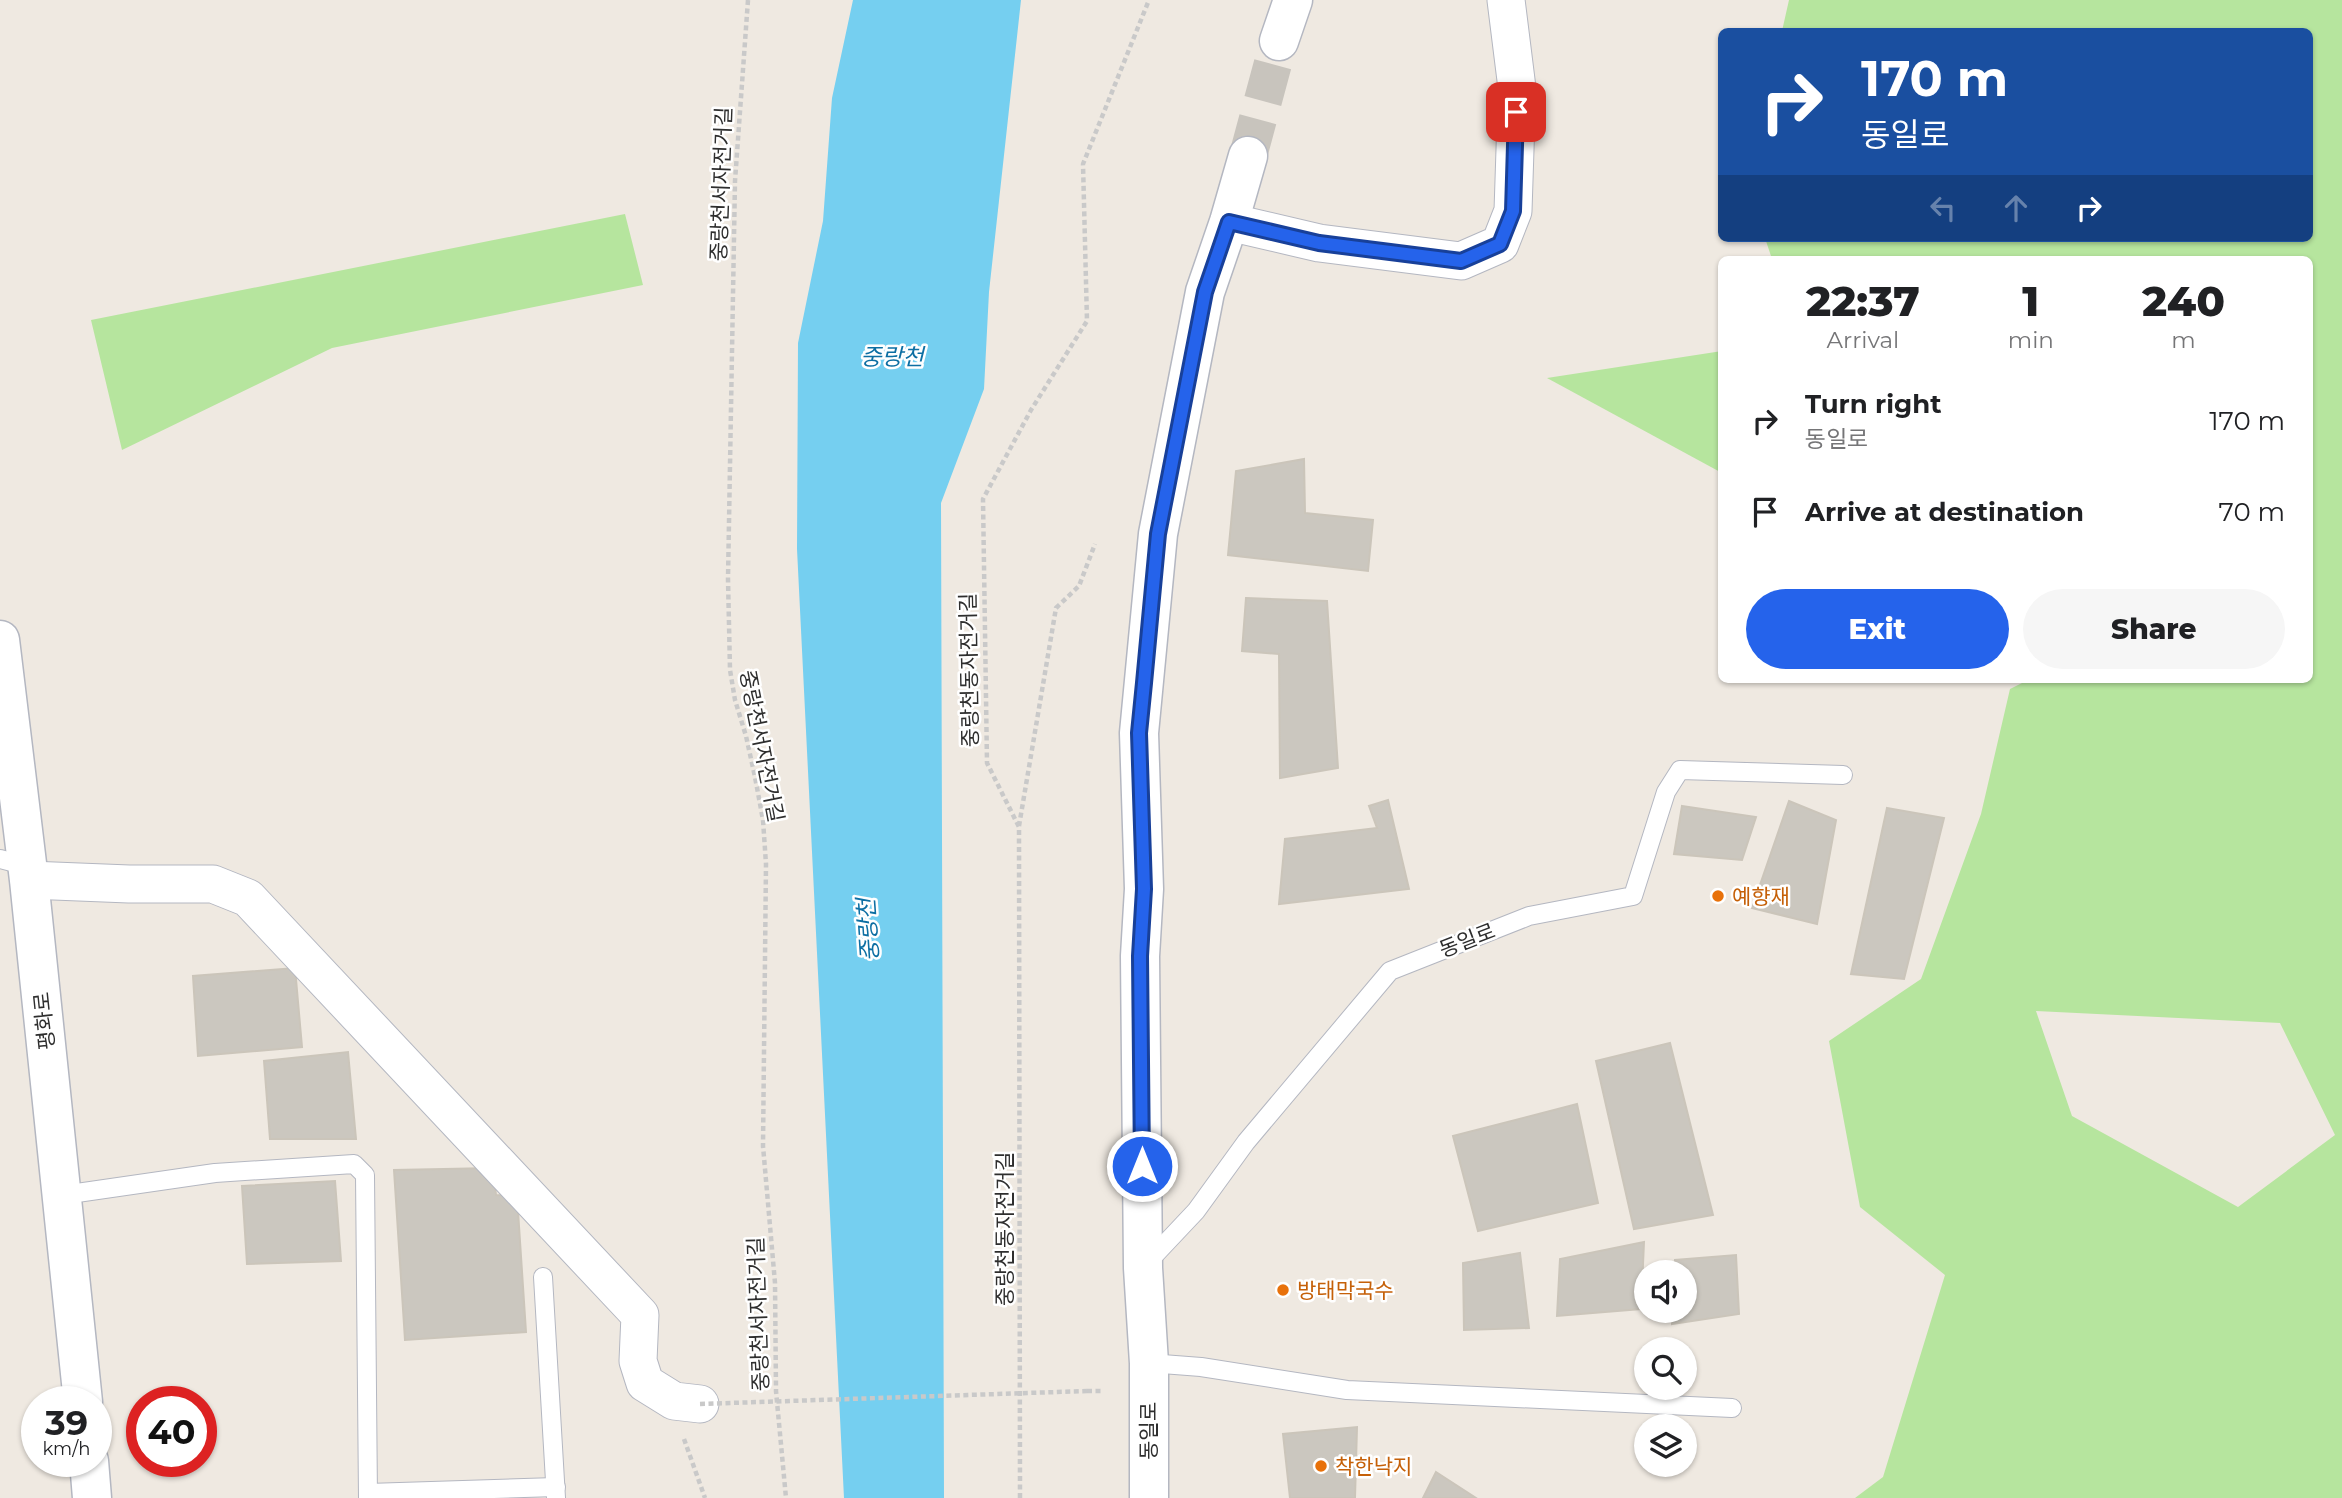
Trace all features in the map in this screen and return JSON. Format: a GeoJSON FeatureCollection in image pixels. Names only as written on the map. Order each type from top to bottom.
{"type":"FeatureCollection","features":[{"type":"Feature","properties":{"kind":"street"},"geometry":{"type":"LineString","coordinates":[[1279,41],[1293,0]]}},
{"type":"Feature","properties":{"kind":"street"},"geometry":{"type":"LineString","coordinates":[[1229,222],[1319,243],[1461,261],[1500,244],[1513,211],[1517,88],[1506,0]]}},
{"type":"Feature","properties":{"kind":"street","name":"동일로"},"geometry":{"type":"LineString","coordinates":[[1149,1498],[1149,1363],[1143,1268],[1140,956],[1144,889],[1139,733],[1158,534],[1205,292],[1248,156]]}},
{"type":"Feature","properties":{"kind":"street","name":"평화로"},"geometry":{"type":"LineString","coordinates":[[0,640],[19,868],[62,1195],[81,1386]]}},
{"type":"Feature","properties":{"kind":"street"},"geometry":{"type":"LineString","coordinates":[[19,868],[129,884],[213,884],[248,898],[640,1315],[638,1361],[645,1383],[687,1403]]}},
{"type":"Feature","properties":{"kind":"street"},"geometry":{"type":"LineString","coordinates":[[90,1477],[92,1498]]}},
{"type":"Feature","properties":{"kind":"lane","name":"동일로"},"geometry":{"type":"LineString","coordinates":[[1143,1268],[1196,1211],[1246,1142],[1390,971],[1529,916],[1633,895],[1666,792],[1680,770],[1843,775]]}},
{"type":"Feature","properties":{"kind":"lane"},"geometry":{"type":"LineString","coordinates":[[62,1195],[215,1173],[354,1164],[365,1175],[368,1495],[556,1492],[543,1278]]}},
{"type":"Feature","properties":{"kind":"lane"},"geometry":{"type":"LineString","coordinates":[[1149,1363],[1201,1367],[1347,1390],[1732,1408]]}},
{"type":"Feature","properties":{"kind":"path","name":"중랑천서자전거길"},"geometry":{"type":"LineString","coordinates":[[748,0],[735,181],[728,579],[730,670],[735,701],[747,736],[763,820],[766,864],[763,1146],[775,1283],[776,1391],[786,1498]]}},
{"type":"Feature","properties":{"kind":"path","name":"중랑천동자전거길"},"geometry":{"type":"LineString","coordinates":[[1020,1498],[1018,827],[987,763],[983,499],[1031,410],[1087,321],[1083,164],[1149,0]]}},
{"type":"Feature","properties":{"kind":"path"},"geometry":{"type":"LineString","coordinates":[[1018,827],[1056,608],[1079,586],[1095,544]]}},
{"type":"Feature","properties":{"kind":"path"},"geometry":{"type":"LineString","coordinates":[[705,1498],[692,1465],[687,1403],[1104,1391]]}},
{"type":"Feature","properties":{"kind":"green space"},"geometry":{"type":"Polygon","coordinates":[[[1789,0],[2342,0],[2342,1498],[1855,1498],[1883,1477],[1945,1275],[1860,1207],[1829,1041],[1921,979],[1981,814],[2010,689],[2022,683],[2313,683],[2313,256],[1771,256],[1766,242],[2313,242],[2313,28],[1783,28],[1789,0]],[[2036,1011],[2072,1116],[2238,1207],[2335,1135],[2280,1023],[2036,1011]]]}},
{"type":"Feature","properties":{"kind":"green space"},"geometry":{"type":"Polygon","coordinates":[[[625,214],[643,285],[332,348],[122,450],[91,320],[625,214]]]}},
{"type":"Feature","properties":{"kind":"green space"},"geometry":{"type":"Polygon","coordinates":[[[1718,352],[1718,471],[1547,378],[1718,352]]]}},
{"type":"Feature","properties":{"kind":"water","name":"중랑천"},"geometry":{"type":"Polygon","coordinates":[[[853,0],[1021,0],[989,292],[984,389],[941,503],[944,1498],[844,1498],[797,549],[798,343],[823,221],[832,98],[853,0]]]}},
{"type":"Feature","properties":{"kind":"building"},"geometry":{"type":"Polygon","coordinates":[[[1304,459],[1305,513],[1373,520],[1368,571],[1228,555],[1236,471],[1304,459]]]}},
{"type":"Feature","properties":{"kind":"building"},"geometry":{"type":"Polygon","coordinates":[[[1246,598],[1327,601],[1338,768],[1280,778],[1279,654],[1242,651],[1246,598]]]}},
{"type":"Feature","properties":{"kind":"building"},"geometry":{"type":"Polygon","coordinates":[[[1388,800],[1409,889],[1279,904],[1285,839],[1377,828],[1369,806],[1388,800]]]}},
{"type":"Feature","properties":{"kind":"building"},"geometry":{"type":"Polygon","coordinates":[[[1789,801],[1836,820],[1817,924],[1752,908],[1789,801]]]}},
{"type":"Feature","properties":{"kind":"building"},"geometry":{"type":"Polygon","coordinates":[[[1682,806],[1756,817],[1742,860],[1674,854],[1682,806]]]}},
{"type":"Feature","properties":{"kind":"building"},"geometry":{"type":"Polygon","coordinates":[[[1887,808],[1944,818],[1904,979],[1851,974],[1887,808]]]}},
{"type":"Feature","properties":{"kind":"building"},"geometry":{"type":"Polygon","coordinates":[[[295,968],[302,1047],[198,1056],[193,976],[295,968]]]}},
{"type":"Feature","properties":{"kind":"building"},"geometry":{"type":"Polygon","coordinates":[[[1670,1043],[1713,1215],[1634,1229],[1596,1061],[1670,1043]]]}},
{"type":"Feature","properties":{"kind":"building"},"geometry":{"type":"Polygon","coordinates":[[[348,1052],[356,1139],[270,1139],[264,1061],[348,1052]]]}},
{"type":"Feature","properties":{"kind":"building"},"geometry":{"type":"Polygon","coordinates":[[[1577,1104],[1598,1203],[1478,1231],[1453,1136],[1577,1104]]]}},
{"type":"Feature","properties":{"kind":"building"},"geometry":{"type":"Polygon","coordinates":[[[493,1168],[496,1195],[517,1196],[526,1332],[405,1340],[394,1170],[493,1168]]]}},
{"type":"Feature","properties":{"kind":"building"},"geometry":{"type":"Polygon","coordinates":[[[335,1181],[341,1261],[247,1264],[242,1186],[335,1181]]]}},
{"type":"Feature","properties":{"kind":"building"},"geometry":{"type":"Polygon","coordinates":[[[1644,1242],[1643,1260],[1634,1260],[1634,1310],[1557,1316],[1560,1259],[1644,1242]]]}},
{"type":"Feature","properties":{"kind":"building"},"geometry":{"type":"Polygon","coordinates":[[[1520,1253],[1529,1328],[1464,1330],[1463,1263],[1520,1253]]]}},
{"type":"Feature","properties":{"kind":"building"},"geometry":{"type":"Polygon","coordinates":[[[1736,1255],[1739,1314],[1697,1320],[1697,1260],[1675,1260],[1736,1255]]]}},
{"type":"Feature","properties":{"kind":"building","name":"착한낙지"},"geometry":{"type":"Polygon","coordinates":[[[1357,1427],[1355,1498],[1290,1498],[1283,1434],[1357,1427]]]}},
{"type":"Feature","properties":{"kind":"building"},"geometry":{"type":"Polygon","coordinates":[[[1436,1472],[1476,1498],[1423,1498],[1436,1472]]]}},
{"type":"Feature","properties":{"kind":"tunnel"},"geometry":{"type":"LineString","coordinates":[[1248,156],[1279,41]]}},
{"type":"Feature","properties":{"kind":"place","name":"예향재"},"geometry":{"type":"Point","coordinates":[1718,896]}},
{"type":"Feature","properties":{"kind":"place","name":"방태막국수"},"geometry":{"type":"Point","coordinates":[1283,1290]}},
{"type":"Feature","properties":{"kind":"place","name":"착한낙지"},"geometry":{"type":"Point","coordinates":[1321,1466]}},
{"type":"Feature","properties":{"kind":"route"},"geometry":{"type":"LineString","coordinates":[[1142,1166],[1140,956],[1144,889],[1139,733],[1158,534],[1205,292],[1229,222],[1319,243],[1461,261],[1500,244],[1513,211],[1516,112]]}}]}
